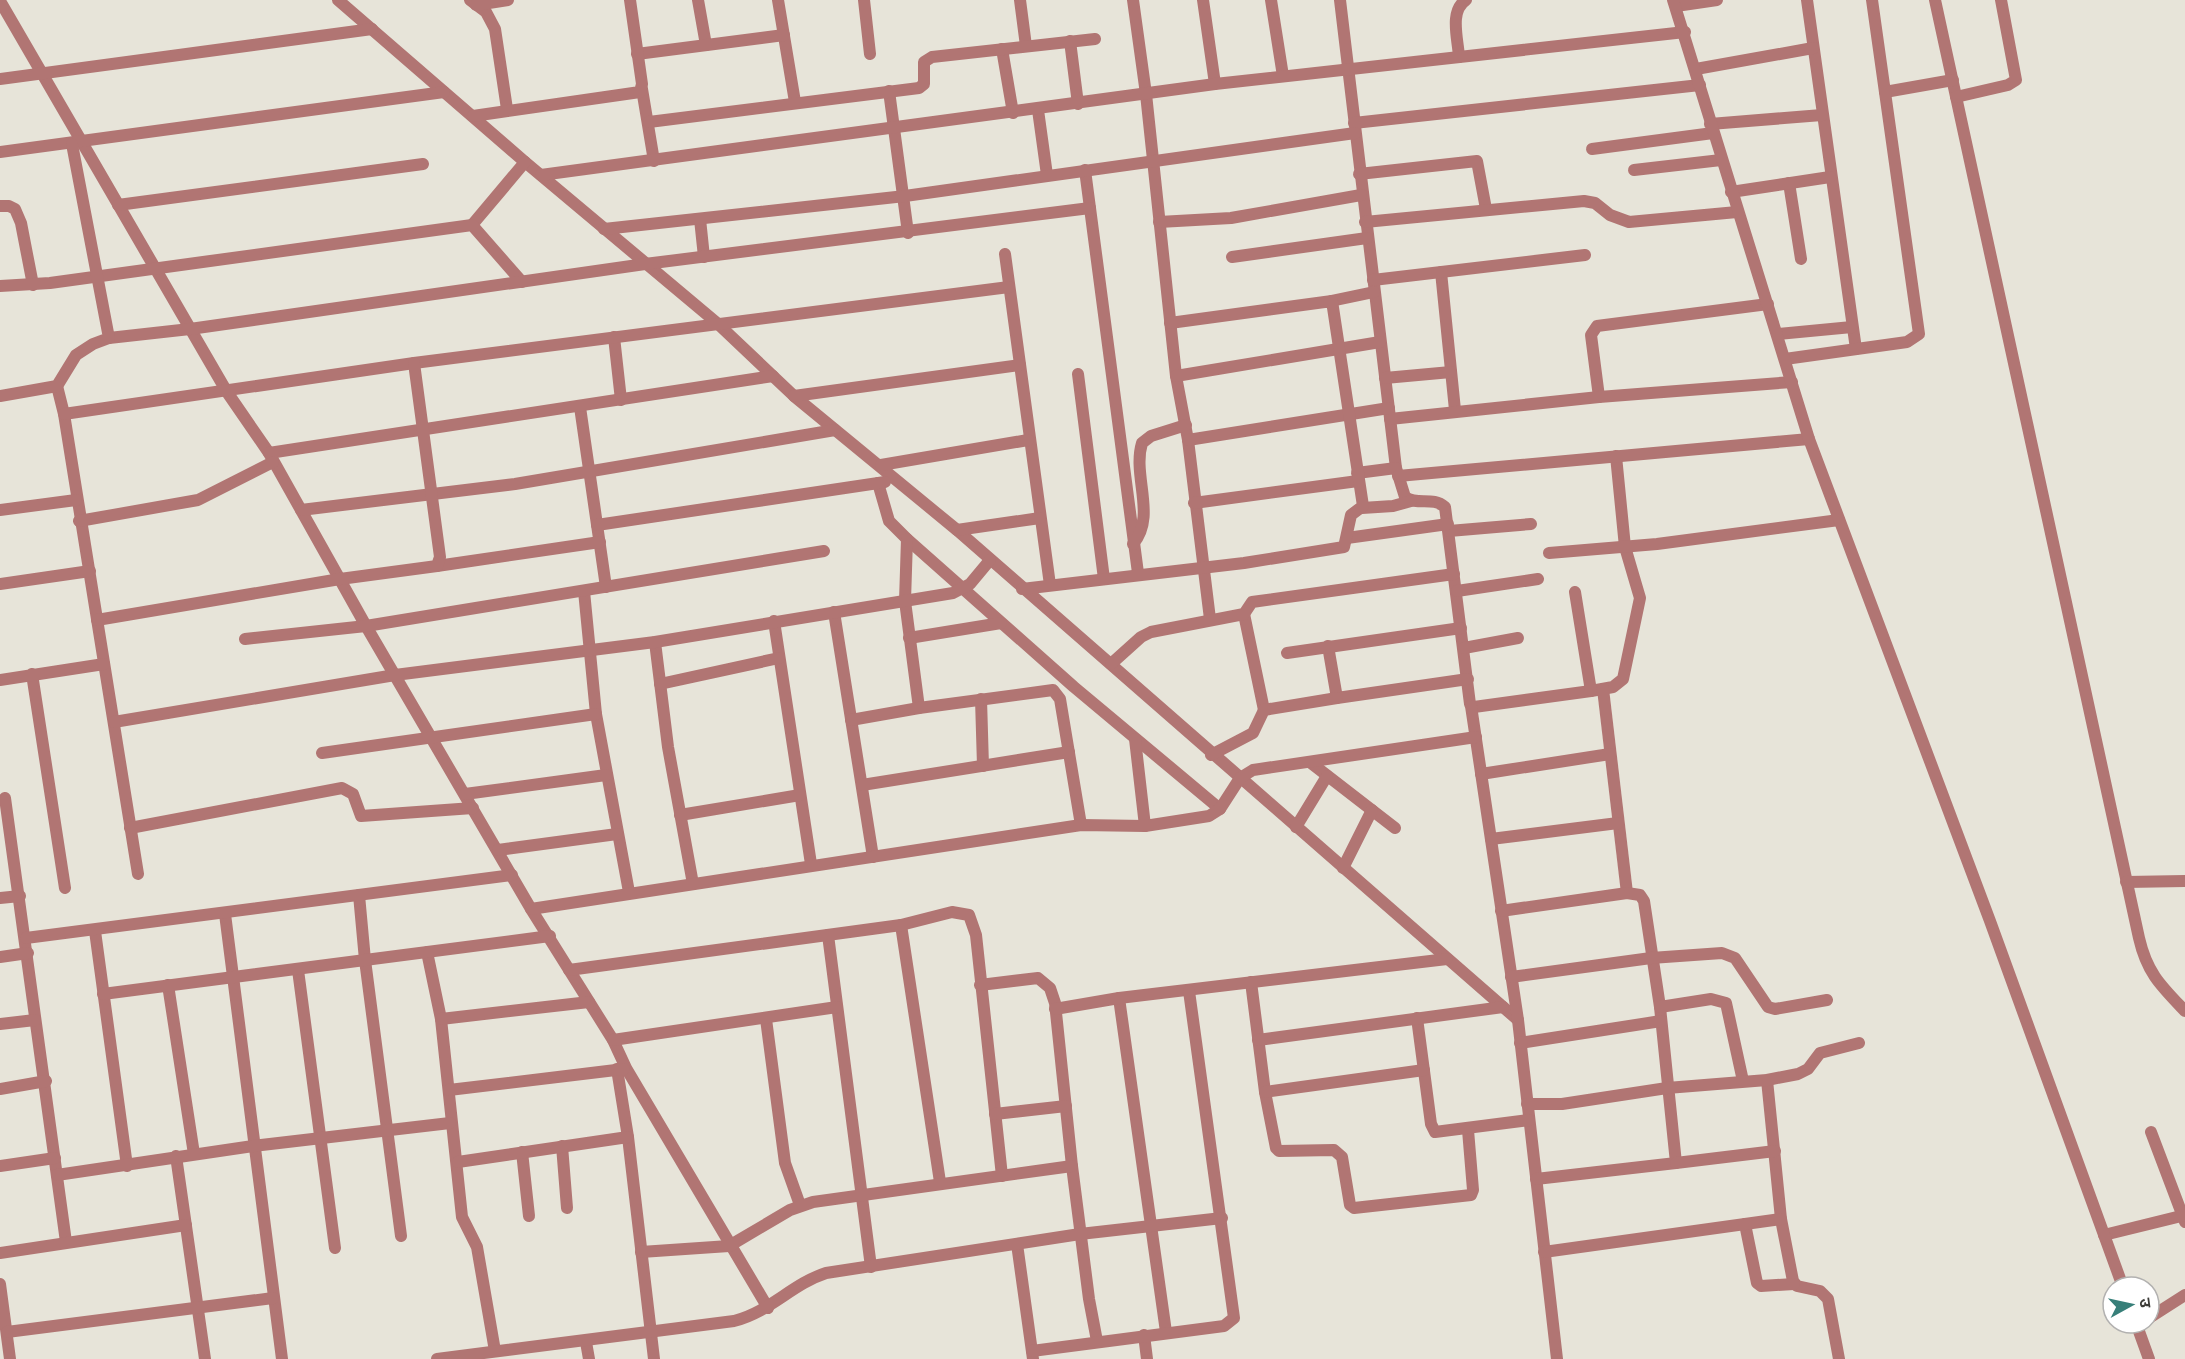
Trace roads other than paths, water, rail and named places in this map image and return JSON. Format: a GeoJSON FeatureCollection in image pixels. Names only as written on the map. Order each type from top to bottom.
{"type":"FeatureCollection","features":[{"type":"Feature","properties":{"kind":"street"},"geometry":{"type":"LineString","coordinates":[[338,0],[525,162],[717,323],[794,396],[881,465],[957,530],[1022,589],[1111,664],[1211,755],[1518,1020]]}},
{"type":"Feature","properties":{"kind":"street"},"geometry":{"type":"LineString","coordinates":[[473,2],[508,0]]}},
{"type":"Feature","properties":{"kind":"street"},"geometry":{"type":"LineString","coordinates":[[630,0],[654,161]]}},
{"type":"Feature","properties":{"kind":"street"},"geometry":{"type":"LineString","coordinates":[[698,0],[706,45]]}},
{"type":"Feature","properties":{"kind":"street"},"geometry":{"type":"LineString","coordinates":[[778,0],[795,102]]}},
{"type":"Feature","properties":{"kind":"street"},"geometry":{"type":"LineString","coordinates":[[864,0],[870,54]]}},
{"type":"Feature","properties":{"kind":"street"},"geometry":{"type":"LineString","coordinates":[[1020,0],[1026,46]]}},
{"type":"Feature","properties":{"kind":"street"},"geometry":{"type":"LineString","coordinates":[[1133,0],[1146,94],[1176,376],[1186,425],[1210,619]]}},
{"type":"Feature","properties":{"kind":"street"},"geometry":{"type":"LineString","coordinates":[[1203,0],[1215,84]]}},
{"type":"Feature","properties":{"kind":"street"},"geometry":{"type":"LineString","coordinates":[[1271,0],[1283,76]]}},
{"type":"Feature","properties":{"kind":"street"},"geometry":{"type":"LineString","coordinates":[[1340,0],[1361,195],[1397,472],[1402,494],[1411,501]]}},
{"type":"Feature","properties":{"kind":"street"},"geometry":{"type":"LineString","coordinates":[[1459,57],[1456,15],[1459,5],[1466,0]]}},
{"type":"Feature","properties":{"kind":"street"},"geometry":{"type":"LineString","coordinates":[[1717,0],[1674,3],[1685,32],[1737,212],[1778,334],[1809,439],[1990,921],[2119,1275]]}},
{"type":"Feature","properties":{"kind":"street"},"geometry":{"type":"LineString","coordinates":[[1807,0],[1830,177],[1856,349]]}},
{"type":"Feature","properties":{"kind":"street"},"geometry":{"type":"LineString","coordinates":[[1785,359],[1908,342],[1919,334],[1872,0]]}},
{"type":"Feature","properties":{"kind":"street"},"geometry":{"type":"LineString","coordinates":[[1935,0],[1953,80],[1962,96],[2132,881],[2148,966],[2156,981],[2185,1011]]}},
{"type":"Feature","properties":{"kind":"street"},"geometry":{"type":"LineString","coordinates":[[1962,96],[2008,85],[2016,80],[2001,0]]}},
{"type":"Feature","properties":{"kind":"street"},"geometry":{"type":"LineString","coordinates":[[0,1],[43,74],[77,143],[118,205],[227,392],[271,458],[531,909],[613,1040],[622,1069],[654,1359]]}},
{"type":"Feature","properties":{"kind":"street"},"geometry":{"type":"LineString","coordinates":[[473,2],[486,12],[495,29],[507,110]]}},
{"type":"Feature","properties":{"kind":"street"},"geometry":{"type":"LineString","coordinates":[[0,79],[372,29]]}},
{"type":"Feature","properties":{"kind":"street"},"geometry":{"type":"LineString","coordinates":[[541,175],[1038,110],[1215,84],[1685,32]]}},
{"type":"Feature","properties":{"kind":"street"},"geometry":{"type":"LineString","coordinates":[[637,54],[784,35]]}},
{"type":"Feature","properties":{"kind":"street"},"geometry":{"type":"LineString","coordinates":[[649,122],[922,87],[924,62],[927,59],[1095,39]]}},
{"type":"Feature","properties":{"kind":"street"},"geometry":{"type":"LineString","coordinates":[[1070,41],[1078,104]]}},
{"type":"Feature","properties":{"kind":"street"},"geometry":{"type":"LineString","coordinates":[[1696,69],[1813,48]]}},
{"type":"Feature","properties":{"kind":"street"},"geometry":{"type":"LineString","coordinates":[[1002,49],[1012,113]]}},
{"type":"Feature","properties":{"kind":"street"},"geometry":{"type":"LineString","coordinates":[[1885,92],[1953,80]]}},
{"type":"Feature","properties":{"kind":"street"},"geometry":{"type":"LineString","coordinates":[[604,229],[905,196],[1354,128],[1700,85]]}},
{"type":"Feature","properties":{"kind":"street"},"geometry":{"type":"LineString","coordinates":[[473,116],[636,93],[642,89]]}},
{"type":"Feature","properties":{"kind":"street"},"geometry":{"type":"LineString","coordinates":[[889,91],[905,196],[908,233]]}},
{"type":"Feature","properties":{"kind":"street"},"geometry":{"type":"LineString","coordinates":[[0,152],[444,92]]}},
{"type":"Feature","properties":{"kind":"street"},"geometry":{"type":"LineString","coordinates":[[1038,110],[1047,175]]}},
{"type":"Feature","properties":{"kind":"street"},"geometry":{"type":"LineString","coordinates":[[1592,150],[1712,129],[1822,115]]}},
{"type":"Feature","properties":{"kind":"street"},"geometry":{"type":"LineString","coordinates":[[77,143],[109,338]]}},
{"type":"Feature","properties":{"kind":"street"},"geometry":{"type":"LineString","coordinates":[[1634,170],[1721,160]]}},
{"type":"Feature","properties":{"kind":"street"},"geometry":{"type":"LineString","coordinates":[[1359,174],[1477,161],[1486,209]]}},
{"type":"Feature","properties":{"kind":"street"},"geometry":{"type":"LineString","coordinates":[[0,286],[33,285],[472,225],[525,162]]}},
{"type":"Feature","properties":{"kind":"street"},"geometry":{"type":"LineString","coordinates":[[118,205],[423,164]]}},
{"type":"Feature","properties":{"kind":"street"},"geometry":{"type":"LineString","coordinates":[[1086,170],[1138,573]]}},
{"type":"Feature","properties":{"kind":"street"},"geometry":{"type":"LineString","coordinates":[[1731,192],[1830,177]]}},
{"type":"Feature","properties":{"kind":"street"},"geometry":{"type":"LineString","coordinates":[[1790,183],[1801,259]]}},
{"type":"Feature","properties":{"kind":"street"},"geometry":{"type":"LineString","coordinates":[[1159,222],[1231,218],[1361,195]]}},
{"type":"Feature","properties":{"kind":"street"},"geometry":{"type":"LineString","coordinates":[[1365,222],[1584,201],[1595,203],[1610,215],[1629,222],[1737,212]]}},
{"type":"Feature","properties":{"kind":"street"},"geometry":{"type":"LineString","coordinates":[[0,206],[9,206],[18,215],[33,285]]}},
{"type":"Feature","properties":{"kind":"street"},"geometry":{"type":"LineString","coordinates":[[138,874],[90,571],[79,521],[64,414],[57,386],[76,355],[93,344],[109,338],[190,329],[645,264],[908,233],[1090,208]]}},
{"type":"Feature","properties":{"kind":"street"},"geometry":{"type":"LineString","coordinates":[[700,219],[704,257]]}},
{"type":"Feature","properties":{"kind":"street"},"geometry":{"type":"LineString","coordinates":[[472,225],[522,282]]}},
{"type":"Feature","properties":{"kind":"street"},"geometry":{"type":"LineString","coordinates":[[1232,257],[1368,238]]}},
{"type":"Feature","properties":{"kind":"street"},"geometry":{"type":"LineString","coordinates":[[1005,254],[1028,440],[1050,585]]}},
{"type":"Feature","properties":{"kind":"street"},"geometry":{"type":"LineString","coordinates":[[1170,323],[1331,301],[1374,286],[1441,272],[1585,255]]}},
{"type":"Feature","properties":{"kind":"street"},"geometry":{"type":"LineString","coordinates":[[1441,272],[1455,411]]}},
{"type":"Feature","properties":{"kind":"street"},"geometry":{"type":"LineString","coordinates":[[64,414],[414,363],[1009,287]]}},
{"type":"Feature","properties":{"kind":"street"},"geometry":{"type":"LineString","coordinates":[[1331,301],[1362,508]]}},
{"type":"Feature","properties":{"kind":"street"},"geometry":{"type":"LineString","coordinates":[[1599,397],[1591,335],[1593,328],[1768,304]]}},
{"type":"Feature","properties":{"kind":"street"},"geometry":{"type":"LineString","coordinates":[[1778,334],[1852,327]]}},
{"type":"Feature","properties":{"kind":"street"},"geometry":{"type":"LineString","coordinates":[[614,337],[621,400]]}},
{"type":"Feature","properties":{"kind":"street"},"geometry":{"type":"LineString","coordinates":[[1176,376],[1380,342]]}},
{"type":"Feature","properties":{"kind":"street"},"geometry":{"type":"LineString","coordinates":[[414,363],[440,557],[437,566]]}},
{"type":"Feature","properties":{"kind":"street"},"geometry":{"type":"LineString","coordinates":[[794,396],[1020,365]]}},
{"type":"Feature","properties":{"kind":"street"},"geometry":{"type":"LineString","coordinates":[[1385,378],[1451,372]]}},
{"type":"Feature","properties":{"kind":"street"},"geometry":{"type":"LineString","coordinates":[[1078,374],[1104,579]]}},
{"type":"Feature","properties":{"kind":"street"},"geometry":{"type":"LineString","coordinates":[[79,521],[198,500],[271,458],[423,429],[772,376]]}},
{"type":"Feature","properties":{"kind":"street"},"geometry":{"type":"LineString","coordinates":[[1188,440],[1350,416],[1455,411],[1792,382]]}},
{"type":"Feature","properties":{"kind":"street"},"geometry":{"type":"LineString","coordinates":[[0,396],[57,386]]}},
{"type":"Feature","properties":{"kind":"street"},"geometry":{"type":"LineString","coordinates":[[580,406],[606,587]]}},
{"type":"Feature","properties":{"kind":"street"},"geometry":{"type":"LineString","coordinates":[[1133,544],[1143,530],[1144,521],[1138,468],[1142,443],[1150,436],[1186,425]]}},
{"type":"Feature","properties":{"kind":"street"},"geometry":{"type":"LineString","coordinates":[[301,510],[432,495],[835,430]]}},
{"type":"Feature","properties":{"kind":"street"},"geometry":{"type":"LineString","coordinates":[[1194,503],[1397,472],[1809,439]]}},
{"type":"Feature","properties":{"kind":"street"},"geometry":{"type":"LineString","coordinates":[[881,465],[1028,440]]}},
{"type":"Feature","properties":{"kind":"street"},"geometry":{"type":"LineString","coordinates":[[1471,706],[1478,708],[1597,690],[1613,687],[1623,679],[1640,598],[1625,547],[1616,456]]}},
{"type":"Feature","properties":{"kind":"street"},"geometry":{"type":"LineString","coordinates":[[597,525],[898,480]]}},
{"type":"Feature","properties":{"kind":"street"},"geometry":{"type":"LineString","coordinates":[[878,483],[889,521],[907,539],[962,590],[1220,809]]}},
{"type":"Feature","properties":{"kind":"street"},"geometry":{"type":"LineString","coordinates":[[0,510],[76,500]]}},
{"type":"Feature","properties":{"kind":"street"},"geometry":{"type":"LineString","coordinates":[[1022,589],[1138,573],[1204,568],[1341,550],[1347,538],[1351,514],[1362,508],[1393,506],[1411,501],[1440,502],[1445,507],[1471,706],[1518,1020],[1557,1359]]}},
{"type":"Feature","properties":{"kind":"street"},"geometry":{"type":"LineString","coordinates":[[957,530],[1040,518]]}},
{"type":"Feature","properties":{"kind":"street"},"geometry":{"type":"LineString","coordinates":[[1549,553],[1625,547],[1839,520]]}},
{"type":"Feature","properties":{"kind":"street"},"geometry":{"type":"LineString","coordinates":[[1347,538],[1448,528],[1531,524]]}},
{"type":"Feature","properties":{"kind":"street"},"geometry":{"type":"LineString","coordinates":[[907,539],[905,601],[919,708]]}},
{"type":"Feature","properties":{"kind":"street"},"geometry":{"type":"LineString","coordinates":[[97,620],[340,579],[600,542]]}},
{"type":"Feature","properties":{"kind":"street"},"geometry":{"type":"LineString","coordinates":[[245,639],[366,626],[824,551]]}},
{"type":"Feature","properties":{"kind":"street"},"geometry":{"type":"LineString","coordinates":[[114,722],[395,675],[655,642],[905,601],[962,590],[990,560]]}},
{"type":"Feature","properties":{"kind":"street"},"geometry":{"type":"LineString","coordinates":[[0,584],[90,571]]}},
{"type":"Feature","properties":{"kind":"street"},"geometry":{"type":"LineString","coordinates":[[1211,755],[1253,733],[1264,710],[1244,614],[1252,602],[1454,574]]}},
{"type":"Feature","properties":{"kind":"street"},"geometry":{"type":"LineString","coordinates":[[1456,591],[1538,579]]}},
{"type":"Feature","properties":{"kind":"street"},"geometry":{"type":"LineString","coordinates":[[584,591],[596,714],[629,892]]}},
{"type":"Feature","properties":{"kind":"street"},"geometry":{"type":"LineString","coordinates":[[1575,592],[1610,754],[1627,893]]}},
{"type":"Feature","properties":{"kind":"street"},"geometry":{"type":"LineString","coordinates":[[834,612],[873,857]]}},
{"type":"Feature","properties":{"kind":"street"},"geometry":{"type":"LineString","coordinates":[[1111,664],[1140,637],[1150,632],[1244,614]]}},
{"type":"Feature","properties":{"kind":"street"},"geometry":{"type":"LineString","coordinates":[[774,621],[811,864]]}},
{"type":"Feature","properties":{"kind":"street"},"geometry":{"type":"LineString","coordinates":[[909,638],[1001,623]]}},
{"type":"Feature","properties":{"kind":"street"},"geometry":{"type":"LineString","coordinates":[[1287,653],[1461,628]]}},
{"type":"Feature","properties":{"kind":"street"},"geometry":{"type":"LineString","coordinates":[[1464,648],[1518,638]]}},
{"type":"Feature","properties":{"kind":"street"},"geometry":{"type":"LineString","coordinates":[[655,642],[680,815],[693,884]]}},
{"type":"Feature","properties":{"kind":"street"},"geometry":{"type":"LineString","coordinates":[[1328,646],[1336,698]]}},
{"type":"Feature","properties":{"kind":"street"},"geometry":{"type":"LineString","coordinates":[[660,684],[779,658]]}},
{"type":"Feature","properties":{"kind":"street"},"geometry":{"type":"LineString","coordinates":[[0,680],[104,664]]}},
{"type":"Feature","properties":{"kind":"street"},"geometry":{"type":"LineString","coordinates":[[32,674],[65,888]]}},
{"type":"Feature","properties":{"kind":"street"},"geometry":{"type":"LineString","coordinates":[[1264,710],[1468,679]]}},
{"type":"Feature","properties":{"kind":"street"},"geometry":{"type":"LineString","coordinates":[[851,720],[919,708],[1053,690],[1060,699],[1081,825]]}},
{"type":"Feature","properties":{"kind":"street"},"geometry":{"type":"LineString","coordinates":[[981,699],[983,766]]}},
{"type":"Feature","properties":{"kind":"street"},"geometry":{"type":"LineString","coordinates":[[322,753],[596,714]]}},
{"type":"Feature","properties":{"kind":"street"},"geometry":{"type":"LineString","coordinates":[[531,909],[811,864],[873,857],[1081,825],[1145,826],[1209,816],[1220,809],[1240,778],[1253,770],[1476,737]]}},
{"type":"Feature","properties":{"kind":"street"},"geometry":{"type":"LineString","coordinates":[[1135,739],[1145,826]]}},
{"type":"Feature","properties":{"kind":"street"},"geometry":{"type":"LineString","coordinates":[[862,785],[1069,752]]}},
{"type":"Feature","properties":{"kind":"street"},"geometry":{"type":"LineString","coordinates":[[1481,774],[1610,754]]}},
{"type":"Feature","properties":{"kind":"street"},"geometry":{"type":"LineString","coordinates":[[1311,763],[1395,828]]}},
{"type":"Feature","properties":{"kind":"street"},"geometry":{"type":"LineString","coordinates":[[465,794],[606,775]]}},
{"type":"Feature","properties":{"kind":"street"},"geometry":{"type":"LineString","coordinates":[[1296,827],[1327,776]]}},
{"type":"Feature","properties":{"kind":"street"},"geometry":{"type":"LineString","coordinates":[[130,828],[342,788],[353,794],[361,816],[473,808]]}},
{"type":"Feature","properties":{"kind":"street"},"geometry":{"type":"LineString","coordinates":[[680,815],[800,795]]}},
{"type":"Feature","properties":{"kind":"street"},"geometry":{"type":"LineString","coordinates":[[5,798],[26,938],[35,1020],[46,1081],[66,1242]]}},
{"type":"Feature","properties":{"kind":"street"},"geometry":{"type":"LineString","coordinates":[[1343,868],[1372,810]]}},
{"type":"Feature","properties":{"kind":"street"},"geometry":{"type":"LineString","coordinates":[[1491,839],[1618,823]]}},
{"type":"Feature","properties":{"kind":"street"},"geometry":{"type":"LineString","coordinates":[[498,850],[617,834]]}},
{"type":"Feature","properties":{"kind":"street"},"geometry":{"type":"LineString","coordinates":[[26,938],[95,931],[512,875]]}},
{"type":"Feature","properties":{"kind":"street"},"geometry":{"type":"LineString","coordinates":[[2132,881],[2185,881]]}},
{"type":"Feature","properties":{"kind":"street"},"geometry":{"type":"LineString","coordinates":[[1501,911],[1627,893],[1640,895],[1644,901],[1660,1007],[1676,1163]]}},
{"type":"Feature","properties":{"kind":"street"},"geometry":{"type":"LineString","coordinates":[[0,898],[20,896]]}},
{"type":"Feature","properties":{"kind":"street"},"geometry":{"type":"LineString","coordinates":[[359,896],[364,960],[401,1236]]}},
{"type":"Feature","properties":{"kind":"street"},"geometry":{"type":"LineString","coordinates":[[569,970],[901,925],[952,912],[969,915],[976,935],[1002,1176]]}},
{"type":"Feature","properties":{"kind":"street"},"geometry":{"type":"LineString","coordinates":[[225,914],[282,1359]]}},
{"type":"Feature","properties":{"kind":"street"},"geometry":{"type":"LineString","coordinates":[[901,925],[940,1182]]}},
{"type":"Feature","properties":{"kind":"street"},"geometry":{"type":"LineString","coordinates":[[95,931],[127,1166]]}},
{"type":"Feature","properties":{"kind":"street"},"geometry":{"type":"LineString","coordinates":[[828,935],[864,1193],[871,1267]]}},
{"type":"Feature","properties":{"kind":"street"},"geometry":{"type":"LineString","coordinates":[[103,994],[550,936]]}},
{"type":"Feature","properties":{"kind":"street"},"geometry":{"type":"LineString","coordinates":[[427,952],[441,1019],[449,1090],[450,1123],[458,1162],[462,1217],[477,1247],[495,1352]]}},
{"type":"Feature","properties":{"kind":"street"},"geometry":{"type":"LineString","coordinates":[[0,957],[28,953]]}},
{"type":"Feature","properties":{"kind":"street"},"geometry":{"type":"LineString","coordinates":[[1511,977],[1652,958],[1731,955],[1768,1007],[1775,1009],[1827,1000]]}},
{"type":"Feature","properties":{"kind":"street"},"geometry":{"type":"LineString","coordinates":[[1055,1009],[1119,998],[1448,959]]}},
{"type":"Feature","properties":{"kind":"street"},"geometry":{"type":"LineString","coordinates":[[298,970],[335,1248]]}},
{"type":"Feature","properties":{"kind":"street"},"geometry":{"type":"LineString","coordinates":[[980,985],[1038,978],[1050,988],[1055,1009],[1080,1234],[1097,1341]]}},
{"type":"Feature","properties":{"kind":"street"},"geometry":{"type":"LineString","coordinates":[[1251,982],[1265,1092],[1276,1148],[1279,1151],[1334,1150],[1338,1152],[1342,1157],[1350,1205],[1354,1208],[1471,1195],[1473,1190],[1468,1130]]}},
{"type":"Feature","properties":{"kind":"street"},"geometry":{"type":"LineString","coordinates":[[168,986],[194,1154]]}},
{"type":"Feature","properties":{"kind":"street"},"geometry":{"type":"LineString","coordinates":[[1017,1244],[1033,1355],[1097,1341],[1224,1326],[1234,1318],[1189,991]]}},
{"type":"Feature","properties":{"kind":"street"},"geometry":{"type":"LineString","coordinates":[[1119,998],[1166,1332]]}},
{"type":"Feature","properties":{"kind":"street"},"geometry":{"type":"LineString","coordinates":[[1660,1007],[1711,999],[1726,1003],[1743,1081]]}},
{"type":"Feature","properties":{"kind":"street"},"geometry":{"type":"LineString","coordinates":[[441,1019],[590,1002]]}},
{"type":"Feature","properties":{"kind":"street"},"geometry":{"type":"LineString","coordinates":[[613,1040],[837,1007]]}},
{"type":"Feature","properties":{"kind":"street"},"geometry":{"type":"LineString","coordinates":[[1258,1040],[1503,1007]]}},
{"type":"Feature","properties":{"kind":"street"},"geometry":{"type":"LineString","coordinates":[[1417,1018],[1433,1130],[1441,1132],[1468,1130],[1529,1120]]}},
{"type":"Feature","properties":{"kind":"street"},"geometry":{"type":"LineString","coordinates":[[766,1019],[783,1155],[800,1205]]}},
{"type":"Feature","properties":{"kind":"street"},"geometry":{"type":"LineString","coordinates":[[0,1024],[35,1020]]}},
{"type":"Feature","properties":{"kind":"street"},"geometry":{"type":"LineString","coordinates":[[1520,1043],[1661,1021]]}},
{"type":"Feature","properties":{"kind":"street"},"geometry":{"type":"LineString","coordinates":[[1527,1104],[1562,1104],[1667,1088],[1767,1080],[1798,1074],[1808,1069],[1820,1053],[1859,1043]]}},
{"type":"Feature","properties":{"kind":"street"},"geometry":{"type":"LineString","coordinates":[[449,1090],[622,1069]]}},
{"type":"Feature","properties":{"kind":"street"},"geometry":{"type":"LineString","coordinates":[[622,1069],[768,1308]]}},
{"type":"Feature","properties":{"kind":"street"},"geometry":{"type":"LineString","coordinates":[[1265,1092],[1424,1070]]}},
{"type":"Feature","properties":{"kind":"street"},"geometry":{"type":"LineString","coordinates":[[1767,1080],[1781,1219],[1794,1284]]}},
{"type":"Feature","properties":{"kind":"street"},"geometry":{"type":"LineString","coordinates":[[0,1089],[46,1081]]}},
{"type":"Feature","properties":{"kind":"street"},"geometry":{"type":"LineString","coordinates":[[995,1114],[1066,1106]]}},
{"type":"Feature","properties":{"kind":"street"},"geometry":{"type":"LineString","coordinates":[[57,1175],[127,1166],[176,1156],[450,1123]]}},
{"type":"Feature","properties":{"kind":"street"},"geometry":{"type":"LineString","coordinates":[[2104,1235],[2184,1218],[2151,1132]]}},
{"type":"Feature","properties":{"kind":"street"},"geometry":{"type":"LineString","coordinates":[[458,1162],[628,1137]]}},
{"type":"Feature","properties":{"kind":"street"},"geometry":{"type":"LineString","coordinates":[[562,1146],[567,1208]]}},
{"type":"Feature","properties":{"kind":"street"},"geometry":{"type":"LineString","coordinates":[[522,1152],[529,1216]]}},
{"type":"Feature","properties":{"kind":"street"},"geometry":{"type":"LineString","coordinates":[[1536,1179],[1774,1152]]}},
{"type":"Feature","properties":{"kind":"street"},"geometry":{"type":"LineString","coordinates":[[176,1156],[205,1359]]}},
{"type":"Feature","properties":{"kind":"street"},"geometry":{"type":"LineString","coordinates":[[0,1166],[55,1158]]}},
{"type":"Feature","properties":{"kind":"street"},"geometry":{"type":"LineString","coordinates":[[641,1252],[729,1246],[800,1205],[940,1182],[1072,1166]]}},
{"type":"Feature","properties":{"kind":"street"},"geometry":{"type":"LineString","coordinates":[[437,1359],[586,1342],[650,1331],[734,1321],[768,1308],[814,1277],[1080,1234],[1222,1218]]}},
{"type":"Feature","properties":{"kind":"street"},"geometry":{"type":"LineString","coordinates":[[1544,1252],[1781,1219]]}},
{"type":"Feature","properties":{"kind":"street"},"geometry":{"type":"LineString","coordinates":[[1745,1224],[1757,1283],[1761,1286],[1794,1284],[1820,1290],[1828,1299],[1839,1359]]}},
{"type":"Feature","properties":{"kind":"street"},"geometry":{"type":"LineString","coordinates":[[0,1252],[186,1225]]}},
{"type":"Feature","properties":{"kind":"street"},"geometry":{"type":"LineString","coordinates":[[0,1284],[10,1359]]}},
{"type":"Feature","properties":{"kind":"street"},"geometry":{"type":"LineString","coordinates":[[2161,1310],[2185,1295]]}},
{"type":"Feature","properties":{"kind":"street"},"geometry":{"type":"LineString","coordinates":[[6,1332],[273,1298]]}},
{"type":"Feature","properties":{"kind":"street"},"geometry":{"type":"LineString","coordinates":[[1144,1335],[1147,1359]]}},
{"type":"Feature","properties":{"kind":"street"},"geometry":{"type":"LineString","coordinates":[[2141,1335],[2149,1359]]}},
{"type":"Feature","properties":{"kind":"street"},"geometry":{"type":"LineString","coordinates":[[586,1342],[589,1359]]}}]}
